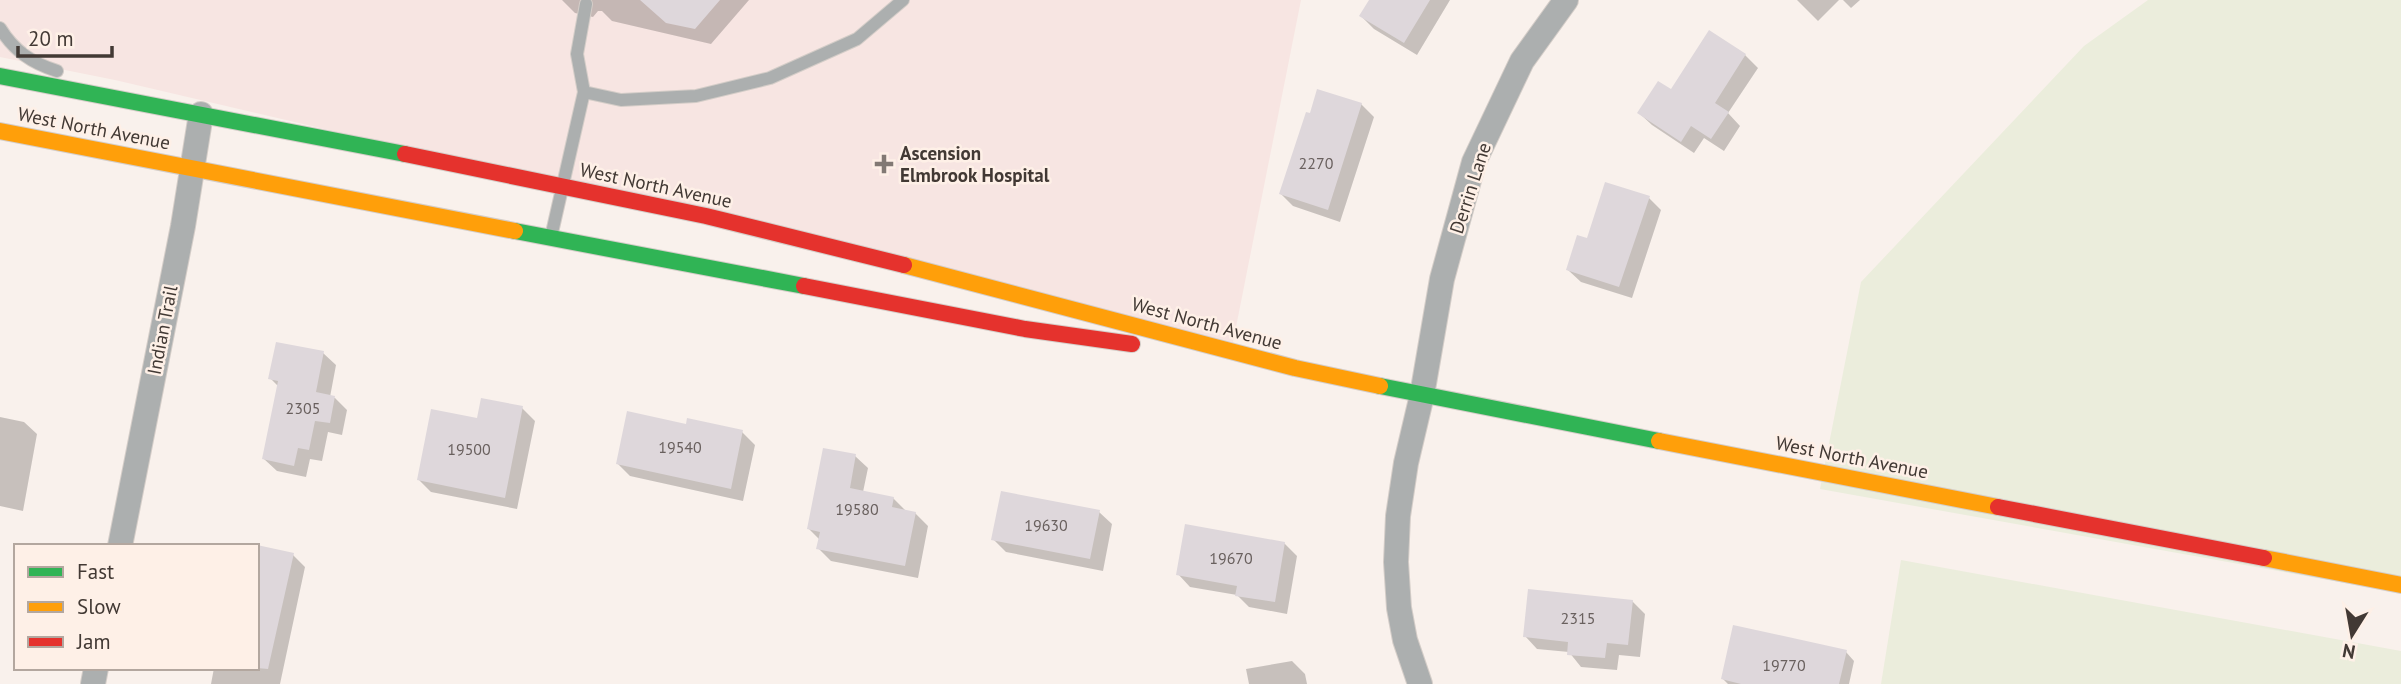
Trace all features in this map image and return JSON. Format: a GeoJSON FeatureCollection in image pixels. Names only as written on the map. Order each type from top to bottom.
{"type":"FeatureCollection","features":[{"type":"Feature","properties":{"kind":"main road","name":"West North Avenue"},"geometry":{"type":"LineString","coordinates":[[0,76],[561,185],[706,216],[965,280],[1295,368],[1422,395],[2401,585]]}},
{"type":"Feature","properties":{"kind":"main road","name":"West North Avenue"},"geometry":{"type":"LineString","coordinates":[[2,131],[1025,329],[1295,368]]}},
{"type":"Feature","properties":{"kind":"street","name":"Derrin Lane"},"geometry":{"type":"LineString","coordinates":[[1420,684],[1405,640],[1401,618],[1396,562],[1398,516],[1442,279],[1474,162],[1522,61],[1566,0]]}},
{"type":"Feature","properties":{"kind":"street","name":"Indian Trail"},"geometry":{"type":"LineString","coordinates":[[120,544],[183,226],[201,114]]}},
{"type":"Feature","properties":{"kind":"lane"},"geometry":{"type":"LineString","coordinates":[[584,92],[621,100],[696,96],[770,78],[857,39],[903,0]]}},
{"type":"Feature","properties":{"kind":"lane"},"geometry":{"type":"LineString","coordinates":[[551,237],[584,92],[577,54],[586,4]]}},
{"type":"Feature","properties":{"kind":"lane"},"geometry":{"type":"LineString","coordinates":[[0,28],[11,45],[37,64],[167,108]]}},
{"type":"Feature","properties":{"kind":"shaded area","name":"Ascension Elmbrook Hospital"},"geometry":{"type":"Polygon","coordinates":[[[0,0],[1301,0],[1233,342],[115,80],[0,57],[0,0]]]}},
{"type":"Feature","properties":{"kind":"green space"},"geometry":{"type":"Polygon","coordinates":[[[2148,0],[2401,0],[2401,593],[1820,489],[1861,282],[2084,46],[2148,0]]]}},
{"type":"Feature","properties":{"kind":"green space"},"geometry":{"type":"Polygon","coordinates":[[[1901,560],[2401,651],[2401,684],[1881,684],[1901,560]]]}},
{"type":"Feature","properties":{"kind":"building"},"geometry":{"type":"Polygon","coordinates":[[[640,0],[720,0],[695,29],[666,23],[640,0]]]}},
{"type":"Feature","properties":{"kind":"building"},"geometry":{"type":"Polygon","coordinates":[[[1369,0],[1430,0],[1404,43],[1359,16],[1369,0]]]}},
{"type":"Feature","properties":{"kind":"building"},"geometry":{"type":"Polygon","coordinates":[[[1709,30],[1746,54],[1715,103],[1729,112],[1711,139],[1691,126],[1681,142],[1637,113],[1658,81],[1671,89],[1709,30]]]}},
{"type":"Feature","properties":{"kind":"building"},"geometry":{"type":"Polygon","coordinates":[[[1317,89],[1362,103],[1328,210],[1279,194],[1306,112],[1310,113],[1317,89]]]}},
{"type":"Feature","properties":{"kind":"building"},"geometry":{"type":"Polygon","coordinates":[[[1605,182],[1650,196],[1619,287],[1566,270],[1577,235],[1587,238],[1605,182]]]}},
{"type":"Feature","properties":{"kind":"building"},"geometry":{"type":"Polygon","coordinates":[[[276,342],[324,351],[316,392],[335,396],[330,423],[315,421],[309,450],[298,448],[294,466],[262,459],[278,381],[268,379],[276,342]]]}},
{"type":"Feature","properties":{"kind":"building"},"geometry":{"type":"Polygon","coordinates":[[[481,398],[523,406],[505,498],[417,480],[431,409],[477,418],[481,398]]]}},
{"type":"Feature","properties":{"kind":"building"},"geometry":{"type":"Polygon","coordinates":[[[627,411],[686,424],[687,418],[743,430],[731,489],[616,464],[627,411]]]}},
{"type":"Feature","properties":{"kind":"building"},"geometry":{"type":"Polygon","coordinates":[[[823,448],[856,454],[850,488],[894,497],[892,507],[916,512],[905,566],[816,549],[820,532],[807,529],[823,448]]]}},
{"type":"Feature","properties":{"kind":"building"},"geometry":{"type":"Polygon","coordinates":[[[1001,491],[1100,510],[1090,559],[991,540],[1001,491]]]}},
{"type":"Feature","properties":{"kind":"building"},"geometry":{"type":"Polygon","coordinates":[[[1185,524],[1285,542],[1275,602],[1235,596],[1237,586],[1176,575],[1185,524]]]}},
{"type":"Feature","properties":{"kind":"building"},"geometry":{"type":"Polygon","coordinates":[[[259,545],[294,553],[268,669],[259,668],[259,545]]]}},
{"type":"Feature","properties":{"kind":"building"},"geometry":{"type":"Polygon","coordinates":[[[1528,589],[1633,600],[1628,645],[1607,643],[1605,658],[1567,655],[1568,642],[1523,637],[1528,589]]]}},
{"type":"Feature","properties":{"kind":"building"},"geometry":{"type":"Polygon","coordinates":[[[1733,625],[1847,650],[1839,684],[1741,684],[1721,679],[1733,625]]]}},
{"type":"Feature","properties":{"kind":"traffic: fast"},"geometry":{"type":"LineString","coordinates":[[0,76],[405,154]]}},
{"type":"Feature","properties":{"kind":"traffic: fast"},"geometry":{"type":"LineString","coordinates":[[515,231],[804,286]]}},
{"type":"Feature","properties":{"kind":"traffic: fast"},"geometry":{"type":"LineString","coordinates":[[1380,386],[1659,441]]}},
{"type":"Feature","properties":{"kind":"traffic: slow"},"geometry":{"type":"LineString","coordinates":[[0,131],[515,231]]}},
{"type":"Feature","properties":{"kind":"traffic: slow"},"geometry":{"type":"LineString","coordinates":[[904,265],[1295,368],[1380,386]]}},
{"type":"Feature","properties":{"kind":"traffic: slow"},"geometry":{"type":"LineString","coordinates":[[1659,441],[1998,507]]}},
{"type":"Feature","properties":{"kind":"traffic: slow"},"geometry":{"type":"LineString","coordinates":[[2264,558],[2401,585]]}},
{"type":"Feature","properties":{"kind":"traffic: jam"},"geometry":{"type":"LineString","coordinates":[[405,154],[706,216],[904,265]]}},
{"type":"Feature","properties":{"kind":"traffic: jam"},"geometry":{"type":"LineString","coordinates":[[804,286],[1025,329],[1132,344]]}},
{"type":"Feature","properties":{"kind":"traffic: jam"},"geometry":{"type":"LineString","coordinates":[[1998,507],[2264,558]]}},
{"type":"Feature","properties":{"kind":"place","name":"Ascension Elmbrook Hospital"},"geometry":{"type":"Point","coordinates":[884,164]}}]}
